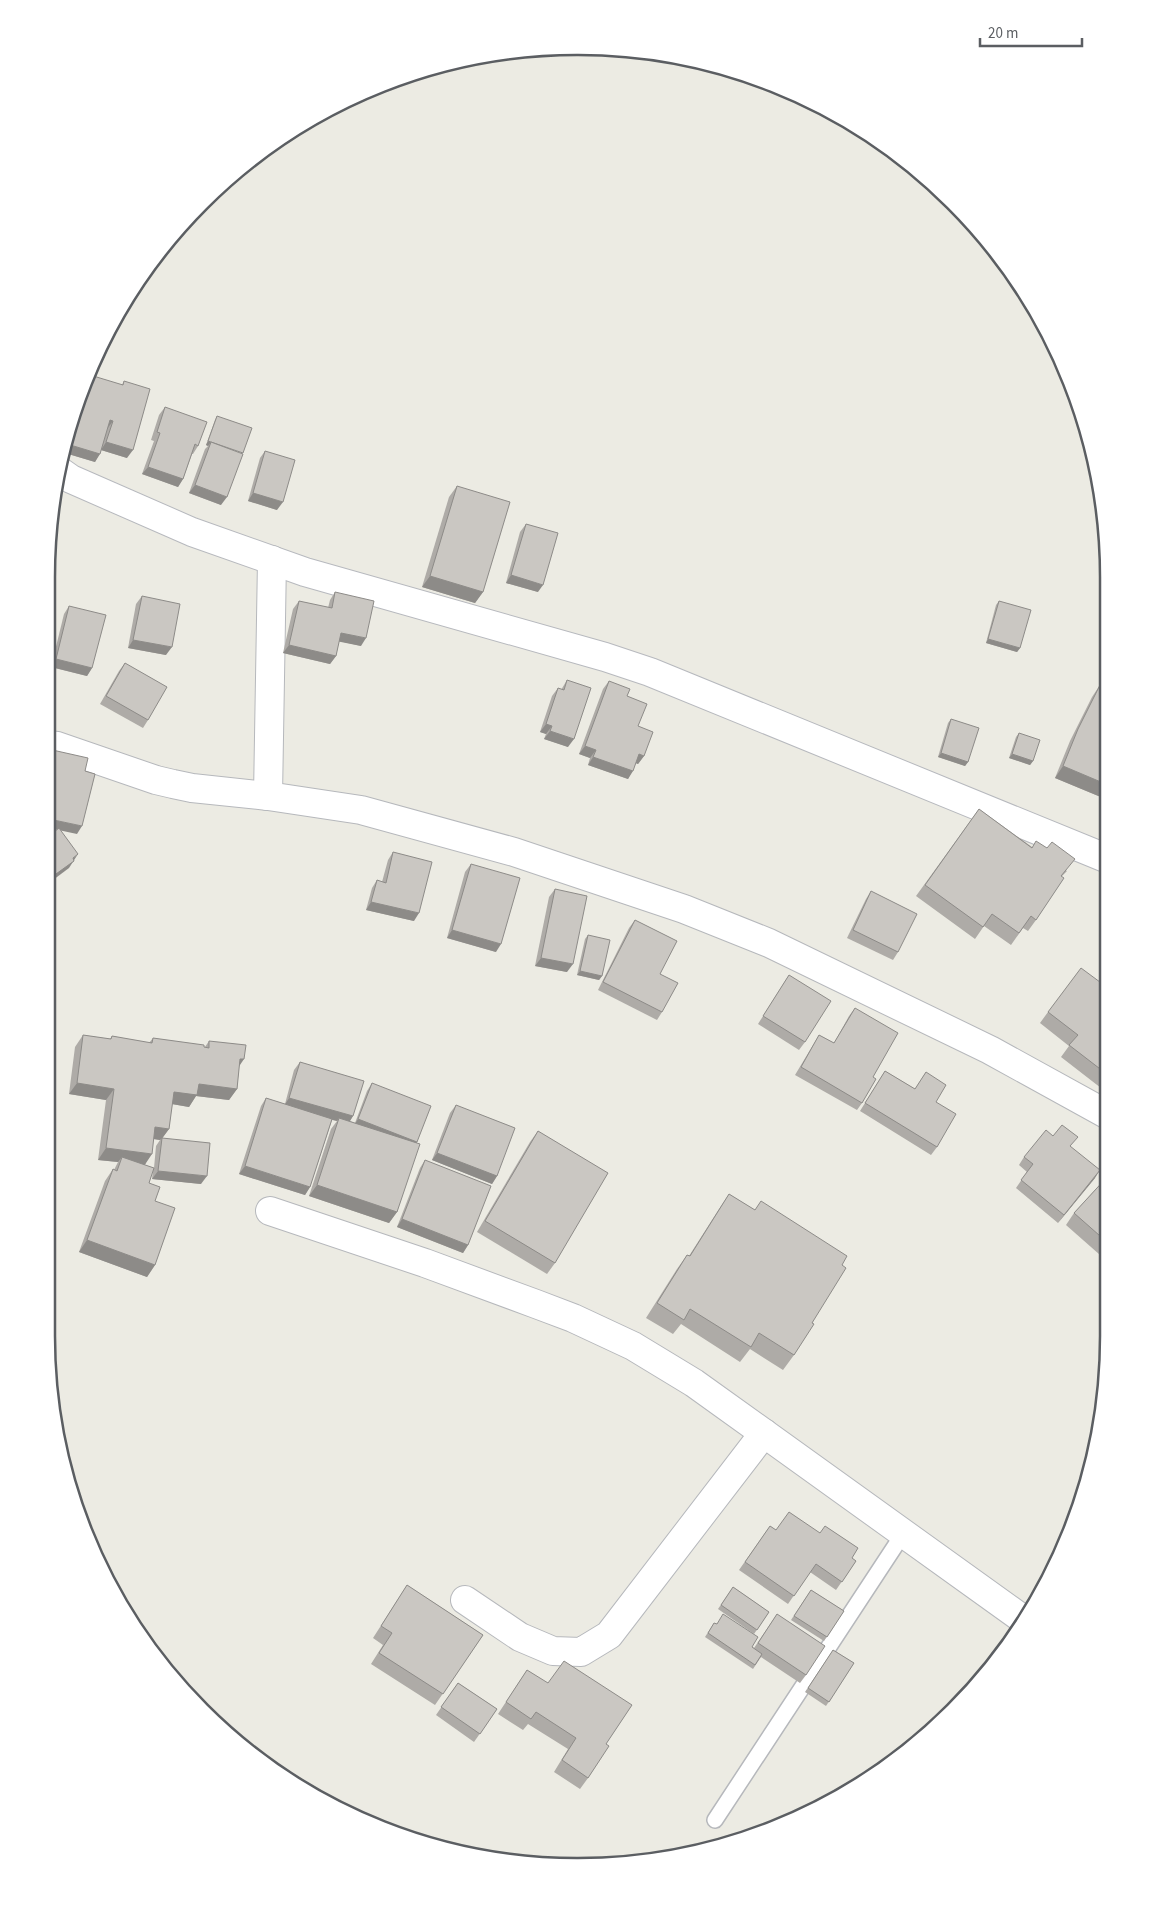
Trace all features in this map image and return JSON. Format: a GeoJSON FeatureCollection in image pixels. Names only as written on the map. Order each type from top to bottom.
{"type":"FeatureCollection","features":[{"type":"Feature","properties":{"kind":"street"},"geometry":{"type":"LineString","coordinates":[[65,475],[192,532],[315,575],[605,657],[650,672],[1100,856]]}},
{"type":"Feature","properties":{"kind":"street"},"geometry":{"type":"LineString","coordinates":[[268,796],[272,560]]}},
{"type":"Feature","properties":{"kind":"street"},"geometry":{"type":"LineString","coordinates":[[55,746],[173,784],[192,788],[268,796],[361,810],[514,852],[724,924],[769,943],[990,1050],[1100,1111]]}},
{"type":"Feature","properties":{"kind":"street"},"geometry":{"type":"LineString","coordinates":[[270,1211],[425,1264],[573,1318],[633,1346],[676,1372],[764,1433],[1018,1616]]}},
{"type":"Feature","properties":{"kind":"street"},"geometry":{"type":"LineString","coordinates":[[465,1600],[520,1637],[553,1651],[581,1652],[609,1635],[764,1433]]}},
{"type":"Feature","properties":{"kind":"lane"},"geometry":{"type":"LineString","coordinates":[[715,1820],[903,1534]]}},
{"type":"Feature","properties":{"kind":"building"},"geometry":{"type":"Polygon","coordinates":[[[96,377],[123,385],[124,381],[150,389],[133,450],[106,442],[113,421],[110,420],[100,454],[72,446],[96,377]]]}},
{"type":"Feature","properties":{"kind":"building"},"geometry":{"type":"Polygon","coordinates":[[[165,407],[207,422],[198,446],[195,444],[183,479],[148,467],[160,433],[157,432],[165,407]]]}},
{"type":"Feature","properties":{"kind":"building"},"geometry":{"type":"Polygon","coordinates":[[[217,416],[252,428],[243,453],[208,441],[217,416]]]}},
{"type":"Feature","properties":{"kind":"building"},"geometry":{"type":"Polygon","coordinates":[[[211,442],[243,454],[227,497],[195,485],[211,442]]]}},
{"type":"Feature","properties":{"kind":"building"},"geometry":{"type":"Polygon","coordinates":[[[265,451],[295,460],[283,502],[253,493],[265,451]]]}},
{"type":"Feature","properties":{"kind":"building"},"geometry":{"type":"Polygon","coordinates":[[[457,486],[510,502],[483,592],[430,576],[457,486]]]}},
{"type":"Feature","properties":{"kind":"building"},"geometry":{"type":"Polygon","coordinates":[[[526,524],[558,533],[543,585],[511,575],[526,524]]]}},
{"type":"Feature","properties":{"kind":"building"},"geometry":{"type":"Polygon","coordinates":[[[335,592],[374,601],[366,638],[341,633],[336,656],[289,645],[299,601],[332,608],[335,592]]]}},
{"type":"Feature","properties":{"kind":"building"},"geometry":{"type":"Polygon","coordinates":[[[142,596],[180,604],[172,647],[133,640],[142,596]]]}},
{"type":"Feature","properties":{"kind":"building"},"geometry":{"type":"Polygon","coordinates":[[[999,601],[1031,610],[1020,648],[988,639],[999,601]]]}},
{"type":"Feature","properties":{"kind":"building"},"geometry":{"type":"Polygon","coordinates":[[[69,606],[106,615],[92,668],[56,659],[69,606]]]}},
{"type":"Feature","properties":{"kind":"building"},"geometry":{"type":"Polygon","coordinates":[[[125,663],[167,687],[148,720],[106,696],[125,663]]]}},
{"type":"Feature","properties":{"kind":"building"},"geometry":{"type":"Polygon","coordinates":[[[567,680],[591,688],[574,739],[550,731],[552,726],[546,724],[558,688],[564,690],[567,680]]]}},
{"type":"Feature","properties":{"kind":"building"},"geometry":{"type":"Polygon","coordinates":[[[609,681],[630,689],[627,696],[647,704],[638,726],[653,732],[644,756],[639,754],[633,771],[593,757],[596,750],[585,746],[609,681]]]}},
{"type":"Feature","properties":{"kind":"building"},"geometry":{"type":"Polygon","coordinates":[[[1100,685],[1100,782],[1063,766],[1078,729],[1100,685]]]}},
{"type":"Feature","properties":{"kind":"building"},"geometry":{"type":"Polygon","coordinates":[[[951,719],[979,728],[968,762],[941,753],[951,719]]]}},
{"type":"Feature","properties":{"kind":"building"},"geometry":{"type":"Polygon","coordinates":[[[1019,733],[1040,740],[1033,761],[1012,754],[1019,733]]]}},
{"type":"Feature","properties":{"kind":"building"},"geometry":{"type":"Polygon","coordinates":[[[55,751],[88,758],[85,771],[95,774],[82,826],[55,820],[55,751]]]}},
{"type":"Feature","properties":{"kind":"building"},"geometry":{"type":"Polygon","coordinates":[[[979,809],[1032,848],[1036,841],[1047,848],[1052,842],[1075,859],[1061,876],[1064,878],[1036,920],[1031,916],[1019,933],[992,914],[983,927],[925,885],[979,809]]]}},
{"type":"Feature","properties":{"kind":"building"},"geometry":{"type":"Polygon","coordinates":[[[59,828],[78,854],[73,858],[74,861],[55,875],[55,831],[59,828]]]}},
{"type":"Feature","properties":{"kind":"building"},"geometry":{"type":"Polygon","coordinates":[[[393,852],[432,862],[419,913],[371,902],[377,880],[386,883],[393,852]]]}},
{"type":"Feature","properties":{"kind":"building"},"geometry":{"type":"Polygon","coordinates":[[[471,864],[520,878],[501,944],[452,930],[471,864]]]}},
{"type":"Feature","properties":{"kind":"building"},"geometry":{"type":"Polygon","coordinates":[[[555,889],[587,896],[573,964],[541,958],[555,889]]]}},
{"type":"Feature","properties":{"kind":"building"},"geometry":{"type":"Polygon","coordinates":[[[871,891],[917,914],[898,952],[853,930],[871,891]]]}},
{"type":"Feature","properties":{"kind":"building"},"geometry":{"type":"Polygon","coordinates":[[[635,920],[677,941],[660,974],[678,983],[662,1012],[603,982],[635,920]]]}},
{"type":"Feature","properties":{"kind":"building"},"geometry":{"type":"Polygon","coordinates":[[[588,935],[610,940],[602,976],[580,971],[588,935]]]}},
{"type":"Feature","properties":{"kind":"building"},"geometry":{"type":"Polygon","coordinates":[[[1081,968],[1100,982],[1100,1069],[1069,1045],[1078,1035],[1048,1012],[1081,968]]]}},
{"type":"Feature","properties":{"kind":"building"},"geometry":{"type":"Polygon","coordinates":[[[789,975],[831,1001],[805,1042],[763,1016],[789,975]]]}},
{"type":"Feature","properties":{"kind":"building"},"geometry":{"type":"Polygon","coordinates":[[[855,1008],[898,1033],[873,1077],[876,1079],[862,1103],[801,1067],[819,1035],[834,1043],[855,1008]]]}},
{"type":"Feature","properties":{"kind":"building"},"geometry":{"type":"Polygon","coordinates":[[[83,1035],[111,1039],[112,1036],[152,1043],[153,1038],[204,1045],[204,1047],[209,1048],[209,1041],[246,1045],[244,1059],[240,1059],[237,1089],[199,1084],[197,1095],[174,1092],[169,1129],[155,1127],[152,1154],[106,1148],[114,1089],[77,1083],[83,1035]]]}},
{"type":"Feature","properties":{"kind":"building"},"geometry":{"type":"Polygon","coordinates":[[[300,1062],[364,1081],[353,1116],[289,1098],[300,1062]]]}},
{"type":"Feature","properties":{"kind":"building"},"geometry":{"type":"Polygon","coordinates":[[[885,1071],[915,1089],[926,1072],[946,1085],[936,1102],[956,1114],[937,1147],[865,1103],[885,1071]]]}},
{"type":"Feature","properties":{"kind":"building"},"geometry":{"type":"Polygon","coordinates":[[[372,1083],[431,1106],[417,1142],[358,1119],[372,1083]]]}},
{"type":"Feature","properties":{"kind":"building"},"geometry":{"type":"Polygon","coordinates":[[[266,1098],[332,1119],[310,1187],[245,1166],[266,1098]]]}},
{"type":"Feature","properties":{"kind":"building"},"geometry":{"type":"Polygon","coordinates":[[[456,1105],[515,1128],[497,1176],[437,1153],[456,1105]]]}},
{"type":"Feature","properties":{"kind":"building"},"geometry":{"type":"Polygon","coordinates":[[[339,1118],[420,1144],[397,1212],[317,1185],[339,1118]]]}},
{"type":"Feature","properties":{"kind":"building"},"geometry":{"type":"Polygon","coordinates":[[[1062,1125],[1078,1137],[1070,1146],[1100,1170],[1064,1215],[1021,1180],[1033,1164],[1024,1157],[1046,1130],[1053,1136],[1062,1125]]]}},
{"type":"Feature","properties":{"kind":"building"},"geometry":{"type":"Polygon","coordinates":[[[538,1131],[608,1173],[555,1263],[485,1221],[538,1131]]]}},
{"type":"Feature","properties":{"kind":"building"},"geometry":{"type":"Polygon","coordinates":[[[162,1138],[210,1143],[207,1176],[158,1171],[162,1138]]]}},
{"type":"Feature","properties":{"kind":"building"},"geometry":{"type":"Polygon","coordinates":[[[122,1157],[154,1168],[149,1183],[160,1187],[155,1201],[175,1208],[155,1265],[87,1240],[113,1169],[117,1171],[122,1157]]]}},
{"type":"Feature","properties":{"kind":"building"},"geometry":{"type":"Polygon","coordinates":[[[425,1160],[491,1186],[468,1245],[402,1219],[425,1160]]]}},
{"type":"Feature","properties":{"kind":"building"},"geometry":{"type":"Polygon","coordinates":[[[1100,1185],[1100,1236],[1074,1213],[1100,1185]]]}},
{"type":"Feature","properties":{"kind":"building"},"geometry":{"type":"Polygon","coordinates":[[[729,1194],[755,1210],[761,1201],[847,1256],[842,1265],[846,1268],[794,1355],[759,1333],[751,1347],[690,1309],[684,1320],[657,1303],[687,1255],[690,1256],[729,1194]]]}},
{"type":"Feature","properties":{"kind":"building"},"geometry":{"type":"Polygon","coordinates":[[[789,1512],[820,1533],[825,1526],[858,1548],[852,1558],[856,1561],[842,1582],[816,1564],[794,1596],[745,1562],[770,1526],[776,1530],[789,1512]]]}},
{"type":"Feature","properties":{"kind":"building"},"geometry":{"type":"Polygon","coordinates":[[[407,1585],[483,1635],[443,1694],[379,1653],[392,1633],[381,1626],[407,1585]]]}},
{"type":"Feature","properties":{"kind":"building"},"geometry":{"type":"Polygon","coordinates":[[[733,1587],[769,1612],[757,1630],[721,1605],[733,1587]]]}},
{"type":"Feature","properties":{"kind":"building"},"geometry":{"type":"Polygon","coordinates":[[[811,1590],[844,1611],[827,1637],[794,1616],[811,1590]]]}},
{"type":"Feature","properties":{"kind":"building"},"geometry":{"type":"Polygon","coordinates":[[[723,1614],[758,1637],[752,1647],[762,1654],[755,1665],[708,1633],[723,1614]]]}},
{"type":"Feature","properties":{"kind":"building"},"geometry":{"type":"Polygon","coordinates":[[[777,1614],[825,1646],[806,1675],[758,1643],[777,1614]]]}},
{"type":"Feature","properties":{"kind":"building"},"geometry":{"type":"Polygon","coordinates":[[[833,1650],[854,1663],[829,1702],[808,1688],[833,1650]]]}},
{"type":"Feature","properties":{"kind":"building"},"geometry":{"type":"Polygon","coordinates":[[[564,1661],[632,1705],[606,1744],[609,1746],[588,1778],[562,1760],[576,1738],[536,1712],[531,1719],[506,1702],[527,1670],[548,1683],[564,1661]]]}},
{"type":"Feature","properties":{"kind":"building"},"geometry":{"type":"Polygon","coordinates":[[[458,1683],[497,1709],[480,1734],[441,1707],[458,1683]]]}}]}
